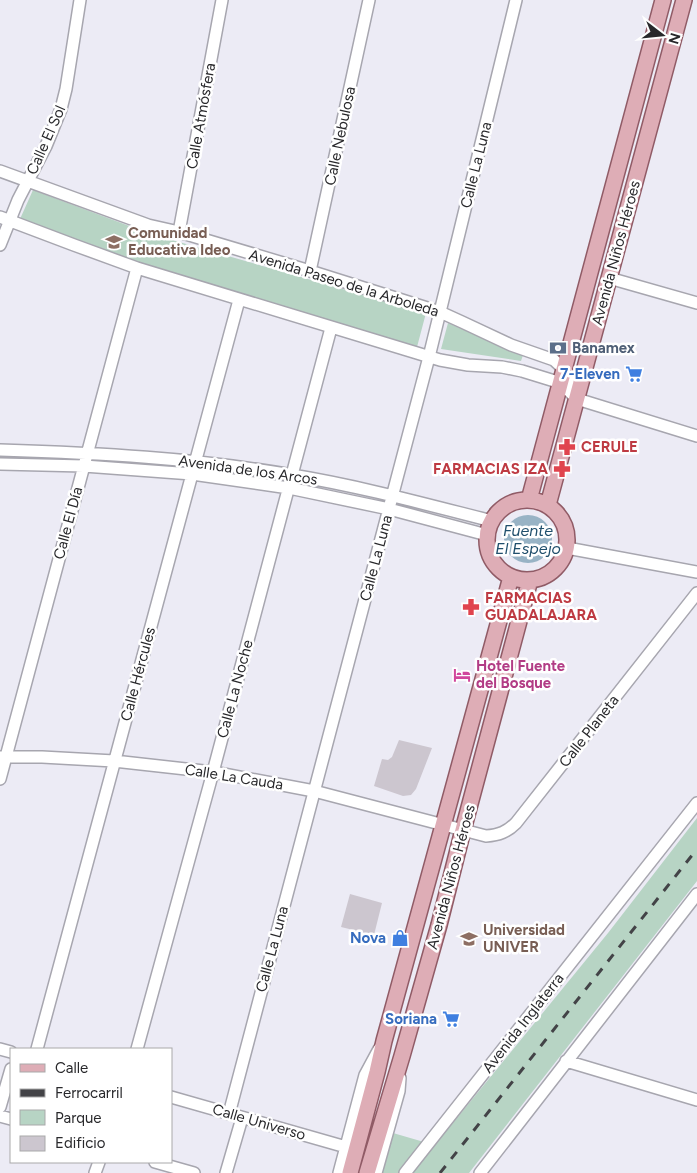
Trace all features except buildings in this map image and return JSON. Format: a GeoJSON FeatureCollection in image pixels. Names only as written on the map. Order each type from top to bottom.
{"type":"FeatureCollection","features":[{"type":"Feature","properties":{"kind":"main road","name":"Avenida Niños Héroes"},"geometry":{"type":"LineString","coordinates":[[529,500],[663,0]]}},
{"type":"Feature","properties":{"kind":"main road","name":"Avenida Niños Héroes"},"geometry":{"type":"LineString","coordinates":[[548,506],[684,0]]}},
{"type":"Feature","properties":{"kind":"main road"},"geometry":{"type":"LineString","coordinates":[[520,500],[537,501],[548,506],[560,517],[565,526],[568,537],[564,558],[550,574],[540,578],[518,580],[504,573],[491,558],[488,547],[490,528],[500,510],[520,500]]}},
{"type":"Feature","properties":{"kind":"main road","name":"Avenida Niños Héroes"},"geometry":{"type":"LineString","coordinates":[[350,1173],[384,1040],[511,577]]}},
{"type":"Feature","properties":{"kind":"main road","name":"Avenida Niños Héroes"},"geometry":{"type":"LineString","coordinates":[[367,1173],[439,925],[530,580]]}},
{"type":"Feature","properties":{"kind":"street","name":"Calle El Sol"},"geometry":{"type":"LineString","coordinates":[[0,245],[5,219],[46,146],[61,109],[80,0]]}},
{"type":"Feature","properties":{"kind":"street","name":"Calle Atmósfera"},"geometry":{"type":"LineString","coordinates":[[179,232],[222,0]]}},
{"type":"Feature","properties":{"kind":"street","name":"Calle Nebulosa"},"geometry":{"type":"LineString","coordinates":[[310,272],[369,0]]}},
{"type":"Feature","properties":{"kind":"street","name":"Calle La Luna"},"geometry":{"type":"LineString","coordinates":[[229,1114],[429,357],[516,0]]}},
{"type":"Feature","properties":{"kind":"street","name":"Avenida Paseo de la Arboleda"},"geometry":{"type":"LineString","coordinates":[[0,171],[148,225],[179,232],[440,312],[511,345],[549,358],[577,399],[697,436]]}},
{"type":"Feature","properties":{"kind":"street","name":"Avenida Paseo de la Arboleda"},"geometry":{"type":"LineString","coordinates":[[5,219],[137,268],[429,357],[468,365],[486,365],[563,376]]}},
{"type":"Feature","properties":{"kind":"street","name":"Calle El Día"},"geometry":{"type":"LineString","coordinates":[[0,779],[3,757],[137,268]]}},
{"type":"Feature","properties":{"kind":"street"},"geometry":{"type":"LineString","coordinates":[[609,278],[697,302]]}},
{"type":"Feature","properties":{"kind":"street","name":"Calle Hércules"},"geometry":{"type":"LineString","coordinates":[[37,1048],[238,300]]}},
{"type":"Feature","properties":{"kind":"street","name":"Calle La Noche"},"geometry":{"type":"LineString","coordinates":[[137,1048],[331,328]]}},
{"type":"Feature","properties":{"kind":"street","name":"Avenida de los Arcos"},"geometry":{"type":"LineString","coordinates":[[0,450],[87,452],[195,461],[292,475],[392,496],[490,528]]}},
{"type":"Feature","properties":{"kind":"street","name":"Avenida de los Arcos"},"geometry":{"type":"LineString","coordinates":[[0,464],[84,466],[192,474],[289,488],[490,528]]}},
{"type":"Feature","properties":{"kind":"street"},"geometry":{"type":"LineString","coordinates":[[567,548],[697,572]]}},
{"type":"Feature","properties":{"kind":"street","name":"Calle Planeta"},"geometry":{"type":"LineString","coordinates":[[463,830],[486,836],[495,836],[503,833],[516,823],[697,593]]}},
{"type":"Feature","properties":{"kind":"street","name":"Calle La Cauda"},"geometry":{"type":"LineString","coordinates":[[3,757],[114,761],[213,772],[314,791],[463,830]]}},
{"type":"Feature","properties":{"kind":"street","name":"Avenida Inglaterra"},"geometry":{"type":"LineString","coordinates":[[405,1173],[697,803]]}},
{"type":"Feature","properties":{"kind":"street"},"geometry":{"type":"LineString","coordinates":[[480,1173],[697,894]]}},
{"type":"Feature","properties":{"kind":"street","name":"Avenida Niños Héroes"},"geometry":{"type":"LineString","coordinates":[[339,1173],[365,1075],[384,1040]]}},
{"type":"Feature","properties":{"kind":"street"},"geometry":{"type":"LineString","coordinates":[[376,1173],[399,1091],[402,1056]]}},
{"type":"Feature","properties":{"kind":"street"},"geometry":{"type":"LineString","coordinates":[[566,1061],[697,1100]]}},
{"type":"Feature","properties":{"kind":"street"},"geometry":{"type":"LineString","coordinates":[[0,1107],[10,1072]]}},
{"type":"Feature","properties":{"kind":"street","name":"Calle Universo"},"geometry":{"type":"LineString","coordinates":[[172,1097],[346,1147]]}},
{"type":"Feature","properties":{"kind":"street"},"geometry":{"type":"LineString","coordinates":[[226,1173],[242,1118]]}},
{"type":"Feature","properties":{"kind":"street"},"geometry":{"type":"LineString","coordinates":[[159,1163],[194,1173]]}},
{"type":"Feature","properties":{"kind":"green space"},"geometry":{"type":"Polygon","coordinates":[[[33,190],[148,233],[426,313],[417,347],[138,263],[20,219],[33,190]]]}},
{"type":"Feature","properties":{"kind":"green space"},"geometry":{"type":"Polygon","coordinates":[[[448,323],[523,355],[521,361],[441,349],[448,323]]]}},
{"type":"Feature","properties":{"kind":"green space"},"geometry":{"type":"Polygon","coordinates":[[[697,818],[697,881],[469,1173],[412,1173],[608,933],[697,818]]]}},
{"type":"Feature","properties":{"kind":"green space"},"geometry":{"type":"Polygon","coordinates":[[[393,1133],[424,1142],[399,1173],[381,1173],[393,1133]]]}},
{"type":"Feature","properties":{"kind":"water","name":"Fuente El Espejo"},"geometry":{"type":"Polygon","coordinates":[[[528,515],[537,517],[545,522],[550,530],[552,539],[550,548],[545,556],[537,561],[528,563],[519,561],[511,556],[506,548],[504,539],[506,530],[511,522],[519,517],[528,515]]]}},
{"type":"Feature","properties":{"kind":"railway"},"geometry":{"type":"LineString","coordinates":[[440,1173],[697,849]]}},
{"type":"Feature","properties":{"kind":"place","name":"Comunidad Educativa Ideo"},"geometry":{"type":"Point","coordinates":[114,242]}},
{"type":"Feature","properties":{"kind":"place","name":"Banamex"},"geometry":{"type":"Point","coordinates":[558,348]}},
{"type":"Feature","properties":{"kind":"place","name":"7-Eleven"},"geometry":{"type":"Point","coordinates":[634,374]}},
{"type":"Feature","properties":{"kind":"place","name":"CERULE"},"geometry":{"type":"Point","coordinates":[567,447]}},
{"type":"Feature","properties":{"kind":"place","name":"FARMACIAS IZA"},"geometry":{"type":"Point","coordinates":[562,469]}},
{"type":"Feature","properties":{"kind":"place","name":"FARMACIAS GUADALAJARA"},"geometry":{"type":"Point","coordinates":[471,607]}},
{"type":"Feature","properties":{"kind":"place","name":"Hotel Fuente del Bosque"},"geometry":{"type":"Point","coordinates":[462,675]}},
{"type":"Feature","properties":{"kind":"place","name":"Nova"},"geometry":{"type":"Point","coordinates":[400,938]}},
{"type":"Feature","properties":{"kind":"place","name":"Universidad UNIVER"},"geometry":{"type":"Point","coordinates":[469,939]}},
{"type":"Feature","properties":{"kind":"place","name":"Soriana"},"geometry":{"type":"Point","coordinates":[451,1019]}}]}
